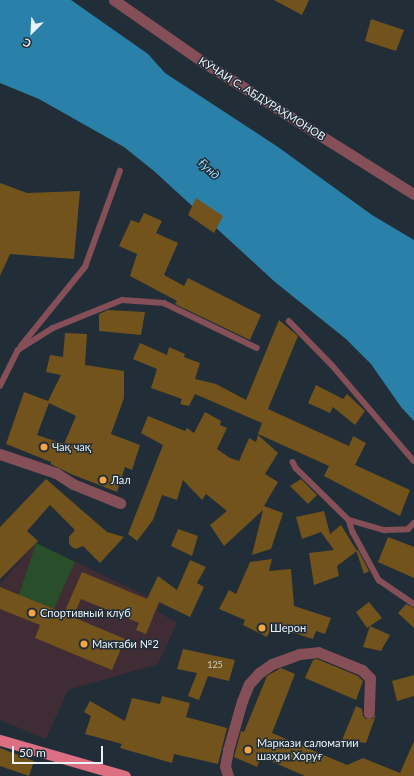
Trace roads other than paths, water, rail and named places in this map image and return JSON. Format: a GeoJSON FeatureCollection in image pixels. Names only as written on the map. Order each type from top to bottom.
{"type":"FeatureCollection","features":[{"type":"Feature","properties":{"kind":"main road"},"geometry":{"type":"LineString","coordinates":[[0,740],[125,776]]}},
{"type":"Feature","properties":{"kind":"street","name":"КӮЧАИ С. АБДУРАҲМОНОВ"},"geometry":{"type":"LineString","coordinates":[[114,0],[200,60],[414,194]]}},
{"type":"Feature","properties":{"kind":"street"},"geometry":{"type":"LineString","coordinates":[[0,454],[56,473],[73,484],[120,503]]}},
{"type":"Feature","properties":{"kind":"street"},"geometry":{"type":"LineString","coordinates":[[228,776],[225,766],[242,701],[250,684],[259,673],[272,664],[300,654],[318,652],[362,670],[370,678],[369,713]]}},
{"type":"Feature","properties":{"kind":"lane"},"geometry":{"type":"LineString","coordinates":[[0,386],[18,350],[85,267],[120,171]]}},
{"type":"Feature","properties":{"kind":"lane"},"geometry":{"type":"LineString","coordinates":[[18,350],[54,328],[122,300],[164,303],[257,348]]}},
{"type":"Feature","properties":{"kind":"lane"},"geometry":{"type":"LineString","coordinates":[[289,321],[332,366],[414,461]]}},
{"type":"Feature","properties":{"kind":"lane"},"geometry":{"type":"LineString","coordinates":[[293,462],[296,468],[349,520],[379,580],[414,604]]}},
{"type":"Feature","properties":{"kind":"lane"},"geometry":{"type":"LineString","coordinates":[[349,520],[386,530],[408,528],[414,523]]}},
{"type":"Feature","properties":{"kind":"water","name":"Ғунд"},"geometry":{"type":"Polygon","coordinates":[[[0,0],[71,0],[148,54],[165,73],[278,147],[372,215],[414,240],[414,421],[401,407],[371,364],[346,339],[275,282],[154,171],[124,147],[39,99],[0,83],[0,0]]]}},
{"type":"Feature","properties":{"kind":"place","name":"Чақ чақ"},"geometry":{"type":"Point","coordinates":[44,447]}},
{"type":"Feature","properties":{"kind":"place","name":"Лал"},"geometry":{"type":"Point","coordinates":[103,480]}},
{"type":"Feature","properties":{"kind":"place","name":"Спортивный клуб"},"geometry":{"type":"Point","coordinates":[32,613]}},
{"type":"Feature","properties":{"kind":"place","name":"Шерон"},"geometry":{"type":"Point","coordinates":[262,628]}},
{"type":"Feature","properties":{"kind":"place","name":"Мактаби №2"},"geometry":{"type":"Point","coordinates":[84,644]}},
{"type":"Feature","properties":{"kind":"place","name":"Маркази саломатии шаҳри Хоруғ"},"geometry":{"type":"Point","coordinates":[248,750]}}]}
